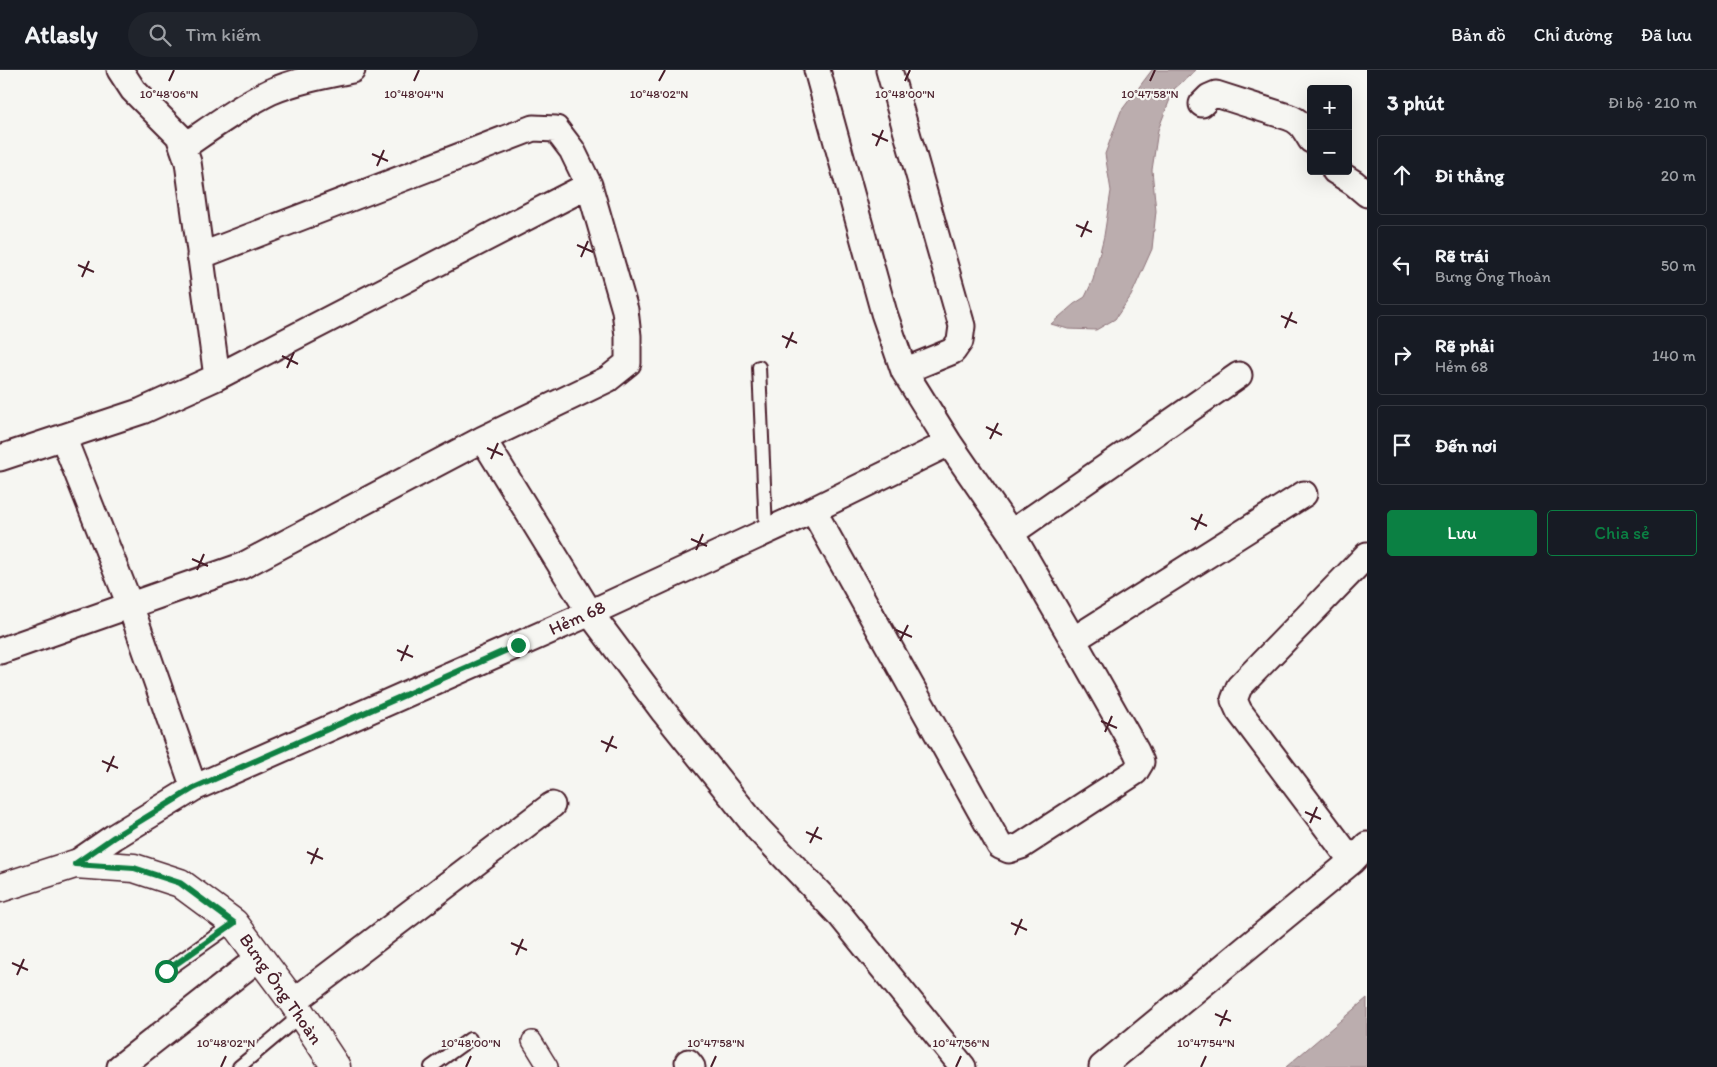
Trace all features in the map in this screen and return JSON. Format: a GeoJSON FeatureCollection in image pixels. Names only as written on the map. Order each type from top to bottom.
{"type":"FeatureCollection","features":[{"type":"Feature","properties":{"kind":"street"},"geometry":{"type":"LineString","coordinates":[[120,70],[134,90],[179,136],[188,162],[217,377]]}},
{"type":"Feature","properties":{"kind":"street"},"geometry":{"type":"LineString","coordinates":[[183,147],[241,108],[272,91],[324,75],[352,70]]}},
{"type":"Feature","properties":{"kind":"street"},"geometry":{"type":"LineString","coordinates":[[813,510],[1000,846],[1009,850],[1021,846],[1135,772],[1141,762],[1074,640],[1011,533],[949,443],[904,371],[884,313],[817,70]]}},
{"type":"Feature","properties":{"kind":"street"},"geometry":{"type":"LineString","coordinates":[[889,70],[962,326],[960,341],[953,351],[904,371]]}},
{"type":"Feature","properties":{"kind":"street"},"geometry":{"type":"LineString","coordinates":[[1202,104],[1209,97],[1216,94],[1297,120],[1307,133]]}},
{"type":"Feature","properties":{"kind":"street"},"geometry":{"type":"LineString","coordinates":[[0,651],[242,566],[483,439],[608,379],[628,363],[628,336],[625,310],[589,185],[572,150],[556,129],[533,128],[200,256]]}},
{"type":"Feature","properties":{"kind":"street"},"geometry":{"type":"LineString","coordinates":[[1341,175],[1367,194]]}},
{"type":"Feature","properties":{"kind":"street"},"geometry":{"type":"LineString","coordinates":[[0,458],[142,411],[217,377],[589,185]]}},
{"type":"Feature","properties":{"kind":"street"},"geometry":{"type":"LineString","coordinates":[[1011,533],[1239,375]]}},
{"type":"Feature","properties":{"kind":"street"},"geometry":{"type":"LineString","coordinates":[[62,437],[130,605],[194,788]]}},
{"type":"Feature","properties":{"kind":"street"},"geometry":{"type":"LineString","coordinates":[[483,439],[590,613],[664,712],[758,829],[840,915],[963,1067]]}},
{"type":"Feature","properties":{"kind":"street","name":"Hẻm 68"},"geometry":{"type":"LineString","coordinates":[[75,864],[114,837],[194,788],[590,613],[813,510],[949,443]]}},
{"type":"Feature","properties":{"kind":"street"},"geometry":{"type":"LineString","coordinates":[[1074,640],[1304,494]]}},
{"type":"Feature","properties":{"kind":"street"},"geometry":{"type":"LineString","coordinates":[[1102,1067],[1360,853],[1239,711],[1234,700],[1239,687],[1367,554]]}},
{"type":"Feature","properties":{"kind":"street"},"geometry":{"type":"LineString","coordinates":[[297,1008],[552,805]]}},
{"type":"Feature","properties":{"kind":"street","name":"Bưng Ông Thoàn"},"geometry":{"type":"LineString","coordinates":[[0,888],[75,864],[134,868],[180,883],[234,923],[297,1008],[336,1067]]}},
{"type":"Feature","properties":{"kind":"street"},"geometry":{"type":"LineString","coordinates":[[120,1067],[260,957]]}},
{"type":"Feature","properties":{"kind":"street"},"geometry":{"type":"LineString","coordinates":[[532,1041],[548,1067]]}},
{"type":"Feature","properties":{"kind":"lane"},"geometry":{"type":"LineString","coordinates":[[759,366],[766,531]]}},
{"type":"Feature","properties":{"kind":"lane"},"geometry":{"type":"LineString","coordinates":[[166,971],[234,923]]}},
{"type":"Feature","properties":{"kind":"lane"},"geometry":{"type":"LineString","coordinates":[[240,1067],[297,1008]]}},
{"type":"Feature","properties":{"kind":"lane"},"geometry":{"type":"LineString","coordinates":[[431,1067],[470,1039]]}},
{"type":"Feature","properties":{"kind":"shaded area"},"geometry":{"type":"Polygon","coordinates":[[[1152,70],[1196,70],[1174,89],[1158,130],[1152,170],[1156,211],[1152,249],[1131,296],[1115,319],[1096,330],[1068,329],[1051,324],[1085,297],[1093,280],[1104,236],[1111,191],[1105,154],[1121,111],[1152,70]]]}},
{"type":"Feature","properties":{"kind":"shaded area"},"geometry":{"type":"Polygon","coordinates":[[[1367,998],[1367,1065],[1365,1067],[1286,1067],[1367,998]]]}},
{"type":"Feature","properties":{"kind":"route"},"geometry":{"type":"LineString","coordinates":[[166,971],[234,923],[180,883],[134,868],[75,864],[114,837],[194,788],[518,645]]}}]}
